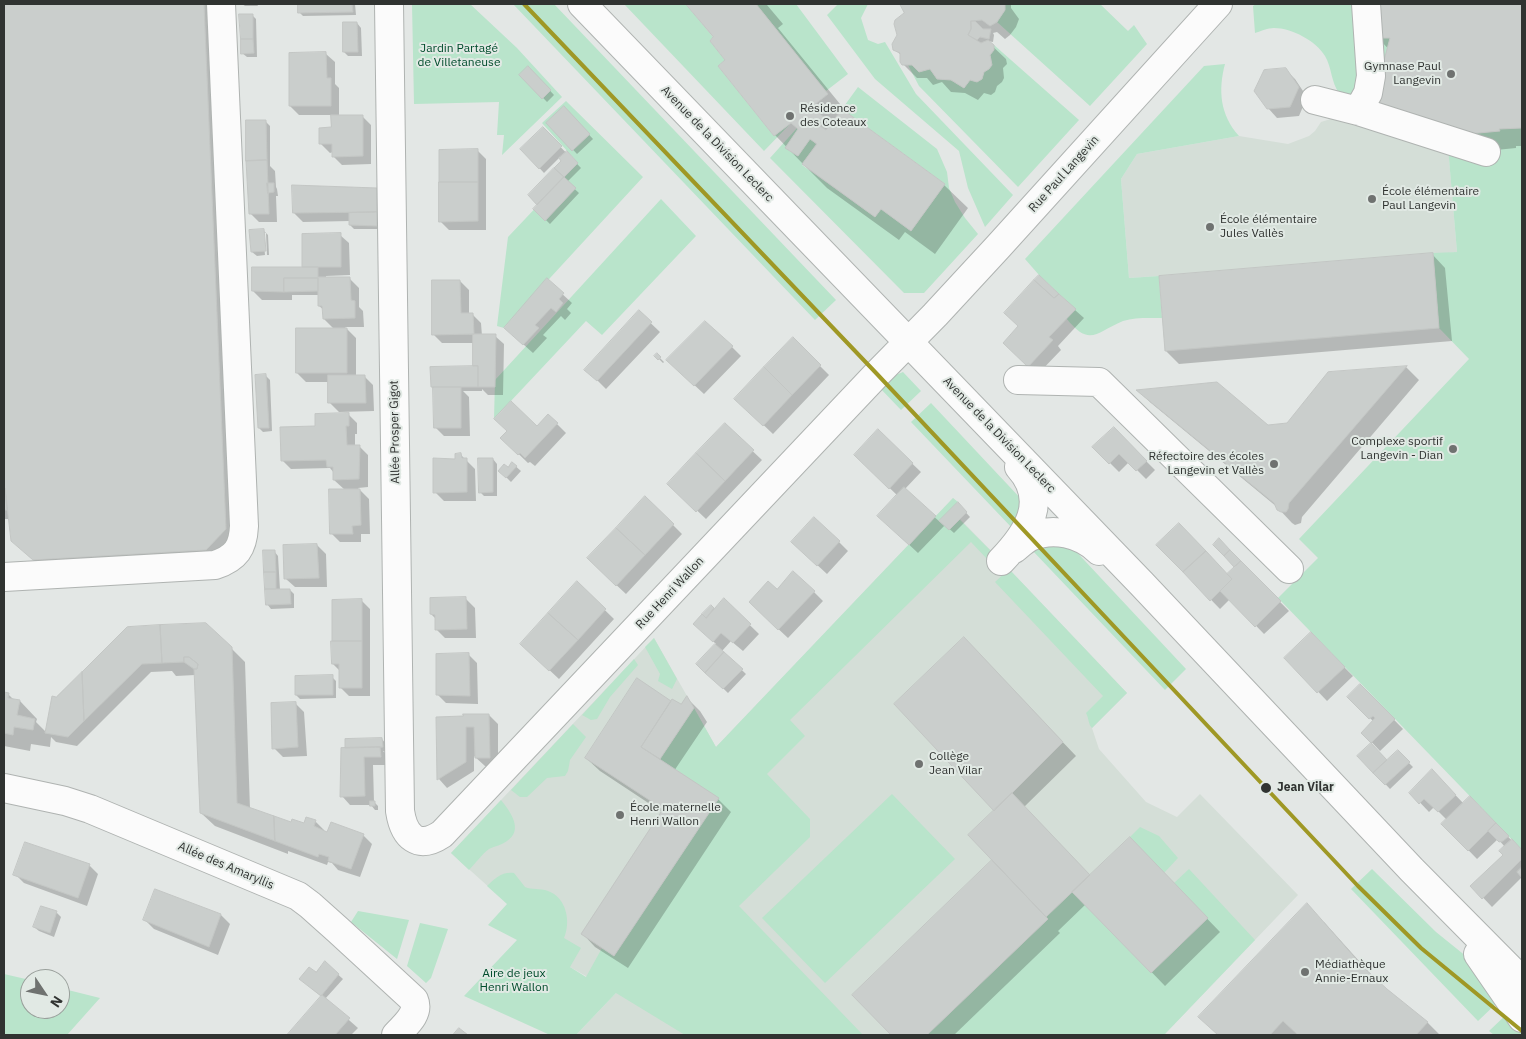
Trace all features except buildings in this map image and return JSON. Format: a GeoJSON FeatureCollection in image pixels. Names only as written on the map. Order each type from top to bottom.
{"type":"FeatureCollection","features":[{"type":"Feature","properties":{"kind":"street"},"geometry":{"type":"LineString","coordinates":[[4,577],[215,565],[228,560],[242,543],[244,526],[222,4]]}},
{"type":"Feature","properties":{"kind":"street","name":"Allée Prosper Gigot"},"geometry":{"type":"LineString","coordinates":[[389,4],[400,811],[402,825],[406,832],[417,840],[430,841]]}},
{"type":"Feature","properties":{"kind":"street","name":"Avenue de la Division Leclerc"},"geometry":{"type":"LineString","coordinates":[[582,4],[1141,583],[1412,870],[1522,980]]}},
{"type":"Feature","properties":{"kind":"street","name":"Rue Paul Langevin"},"geometry":{"type":"LineString","coordinates":[[909,342],[1033,209],[1218,4]]}},
{"type":"Feature","properties":{"kind":"street"},"geometry":{"type":"LineString","coordinates":[[1358,111],[1368,94],[1370,76],[1366,4]]}},
{"type":"Feature","properties":{"kind":"street"},"geometry":{"type":"LineString","coordinates":[[1315,100],[1358,111],[1486,152]]}},
{"type":"Feature","properties":{"kind":"street","name":"Rue Henri Wallon"},"geometry":{"type":"LineString","coordinates":[[430,841],[442,834],[909,342]]}},
{"type":"Feature","properties":{"kind":"street"},"geometry":{"type":"LineString","coordinates":[[1018,380],[1099,382],[1288,569]]}},
{"type":"Feature","properties":{"kind":"street"},"geometry":{"type":"LineString","coordinates":[[987,423],[992,438],[1023,472],[1032,487],[1034,501],[1026,533],[1007,555],[1030,537],[1046,533],[1064,532],[1079,536],[1092,544],[1125,577],[1141,583]]}},
{"type":"Feature","properties":{"kind":"street","name":"Allée des Amaryllis"},"geometry":{"type":"LineString","coordinates":[[4,788],[65,801],[90,809],[298,896],[338,930],[415,1002],[415,1013],[396,1035]]}},
{"type":"Feature","properties":{"kind":"street","name":"Avenue de la Division Leclerc"},"geometry":{"type":"LineString","coordinates":[[1412,870],[1474,948],[1522,1018]]}},
{"type":"Feature","properties":{"kind":"shaded area"},"geometry":{"type":"Polygon","coordinates":[[[1337,117],[1448,146],[1457,252],[1432,255],[1439,328],[1165,351],[1159,276],[1129,278],[1121,179],[1137,154],[1239,136],[1288,144],[1309,136],[1321,122],[1337,117]]]}},
{"type":"Feature","properties":{"kind":"shaded area","name":"Collège Jean Vilar"},"geometry":{"type":"Polygon","coordinates":[[[953,498],[967,512],[960,519],[1127,693],[1092,728],[1099,749],[1146,802],[1177,817],[1200,794],[1298,895],[1164,1035],[576,1035],[616,993],[570,967],[532,926],[451,853],[654,638],[716,747],[953,498]]]}},
{"type":"Feature","properties":{"kind":"green space","name":"Jardin Partagé de Villetaneuse"},"geometry":{"type":"Polygon","coordinates":[[[412,4],[470,4],[517,48],[562,97],[502,155],[504,135],[497,135],[499,102],[414,104],[412,4]]]}},
{"type":"Feature","properties":{"kind":"green space"},"geometry":{"type":"Polygon","coordinates":[[[513,4],[554,4],[836,300],[815,320],[513,4]]]}},
{"type":"Feature","properties":{"kind":"green space"},"geometry":{"type":"Polygon","coordinates":[[[624,4],[686,4],[713,37],[710,41],[725,60],[718,66],[774,136],[791,123],[764,151],[624,4]]]}},
{"type":"Feature","properties":{"kind":"green space"},"geometry":{"type":"Polygon","coordinates":[[[756,4],[796,4],[848,74],[826,91],[756,4]]]}},
{"type":"Feature","properties":{"kind":"green space"},"geometry":{"type":"Polygon","coordinates":[[[838,4],[868,4],[861,18],[868,40],[878,44],[885,42],[916,94],[1013,195],[985,227],[968,188],[959,151],[875,79],[827,15],[838,4]]]}},
{"type":"Feature","properties":{"kind":"green space"},"geometry":{"type":"Polygon","coordinates":[[[1005,4],[1100,4],[1128,31],[1134,25],[1147,44],[1090,106],[997,22],[1005,10],[1005,4]]]}},
{"type":"Feature","properties":{"kind":"green space","name":"Complexe sportif Langevin - Dian"},"geometry":{"type":"Polygon","coordinates":[[[1256,4],[1522,4],[1522,850],[1278,598],[1318,558],[1299,539],[1469,359],[1439,328],[1433,253],[1457,252],[1448,147],[1339,93],[1325,56],[1316,45],[1303,36],[1288,30],[1274,28],[1255,33],[1253,6],[1256,4]]]}},
{"type":"Feature","properties":{"kind":"green space"},"geometry":{"type":"Polygon","coordinates":[[[994,45],[1079,120],[1018,187],[919,86],[908,65],[912,65],[919,72],[930,69],[937,79],[951,80],[964,88],[970,80],[977,82],[982,79],[984,72],[991,65],[990,55],[994,50],[994,45]]]}},
{"type":"Feature","properties":{"kind":"green space"},"geometry":{"type":"Polygon","coordinates":[[[1225,64],[1221,93],[1222,102],[1228,120],[1239,136],[1137,154],[1121,179],[1129,278],[1159,276],[1162,318],[1128,320],[1093,335],[1081,333],[1066,318],[1075,309],[1025,259],[1204,66],[1225,64]]]}},
{"type":"Feature","properties":{"kind":"green space"},"geometry":{"type":"Polygon","coordinates":[[[858,87],[937,149],[947,172],[949,188],[955,202],[978,234],[924,293],[904,293],[770,158],[797,128],[786,148],[797,156],[810,139],[816,144],[802,165],[875,217],[881,209],[911,231],[945,184],[842,109],[858,87]]]}},
{"type":"Feature","properties":{"kind":"green space"},"geometry":{"type":"Polygon","coordinates":[[[566,101],[643,177],[504,328],[497,326],[508,237],[578,163],[542,123],[566,101]]]}},
{"type":"Feature","properties":{"kind":"green space"},"geometry":{"type":"Polygon","coordinates":[[[661,199],[696,236],[602,335],[586,321],[494,419],[495,380],[661,199]]]}},
{"type":"Feature","properties":{"kind":"green space"},"geometry":{"type":"Polygon","coordinates":[[[903,372],[921,391],[901,410],[878,386],[891,377],[903,372]]]}},
{"type":"Feature","properties":{"kind":"green space"},"geometry":{"type":"Polygon","coordinates":[[[931,403],[1023,501],[1013,529],[911,422],[931,403]]]}},
{"type":"Feature","properties":{"kind":"green space","name":"Aire de jeux Henri Wallon"},"geometry":{"type":"Polygon","coordinates":[[[953,498],[958,502],[939,521],[959,519],[993,553],[987,559],[971,542],[790,720],[805,736],[767,774],[810,819],[810,837],[739,906],[863,1035],[685,1035],[616,993],[576,1035],[550,1035],[464,996],[517,940],[488,925],[507,904],[487,886],[496,878],[506,873],[514,873],[525,887],[548,891],[560,899],[567,918],[564,938],[581,948],[570,967],[586,977],[602,948],[614,956],[718,798],[660,759],[694,708],[716,747],[953,498]]]}},
{"type":"Feature","properties":{"kind":"green space"},"geometry":{"type":"Polygon","coordinates":[[[1039,545],[1071,546],[1186,669],[1165,690],[1031,549],[1039,545]]]}},
{"type":"Feature","properties":{"kind":"green space"},"geometry":{"type":"Polygon","coordinates":[[[1009,569],[1127,693],[1092,728],[1086,713],[1103,696],[995,582],[1009,569]]]}},
{"type":"Feature","properties":{"kind":"green space"},"geometry":{"type":"Polygon","coordinates":[[[654,638],[677,679],[672,689],[658,681],[660,674],[645,647],[654,638]]]}},
{"type":"Feature","properties":{"kind":"green space"},"geometry":{"type":"Polygon","coordinates":[[[634,659],[638,665],[610,697],[597,719],[591,720],[582,715],[634,659]]]}},
{"type":"Feature","properties":{"kind":"green space"},"geometry":{"type":"Polygon","coordinates":[[[573,724],[586,737],[570,760],[565,776],[547,778],[527,797],[520,797],[511,790],[573,724]]]}},
{"type":"Feature","properties":{"kind":"green space"},"geometry":{"type":"Polygon","coordinates":[[[892,794],[955,859],[825,983],[762,918],[892,794]]]}},
{"type":"Feature","properties":{"kind":"green space"},"geometry":{"type":"Polygon","coordinates":[[[501,800],[514,820],[515,826],[512,837],[503,844],[486,851],[469,870],[451,853],[501,800]]]}},
{"type":"Feature","properties":{"kind":"green space"},"geometry":{"type":"Polygon","coordinates":[[[1140,827],[1159,836],[1178,858],[1164,873],[1130,837],[1140,827]]]}},
{"type":"Feature","properties":{"kind":"green space"},"geometry":{"type":"Polygon","coordinates":[[[1189,869],[1255,940],[1164,1035],[927,1035],[1048,919],[1046,917],[1072,892],[1151,973],[1208,918],[1174,883],[1189,869]]]}},
{"type":"Feature","properties":{"kind":"green space"},"geometry":{"type":"Polygon","coordinates":[[[1372,869],[1436,932],[1467,957],[1499,1001],[1478,1021],[1351,889],[1372,869]]]}},
{"type":"Feature","properties":{"kind":"green space"},"geometry":{"type":"Polygon","coordinates":[[[358,911],[409,920],[397,959],[351,922],[358,911]]]}},
{"type":"Feature","properties":{"kind":"green space"},"geometry":{"type":"Polygon","coordinates":[[[420,923],[448,929],[431,978],[426,983],[407,966],[420,923]]]}},
{"type":"Feature","properties":{"kind":"green space"},"geometry":{"type":"Polygon","coordinates":[[[4,974],[20,978],[20,1019],[70,1019],[70,990],[100,998],[67,1035],[4,1035],[4,974]]]}},
{"type":"Feature","properties":{"kind":"green space"},"geometry":{"type":"Polygon","coordinates":[[[1509,1012],[1522,1035],[1494,1035],[1489,1031],[1509,1012]]]}},
{"type":"Feature","properties":{"kind":"transit line"},"geometry":{"type":"LineString","coordinates":[[524,4],[877,374],[1358,886],[1421,948],[1522,1031]]}},
{"type":"Feature","properties":{"kind":"place","name":"Gymnase Paul Langevin"},"geometry":{"type":"Point","coordinates":[1451,74]}},
{"type":"Feature","properties":{"kind":"place","name":"Résidence des Coteaux"},"geometry":{"type":"Point","coordinates":[790,116]}},
{"type":"Feature","properties":{"kind":"place","name":"École élémentaire Paul Langevin"},"geometry":{"type":"Point","coordinates":[1372,199]}},
{"type":"Feature","properties":{"kind":"place","name":"École élémentaire Jules Vallès"},"geometry":{"type":"Point","coordinates":[1210,227]}},
{"type":"Feature","properties":{"kind":"place","name":"Complexe sportif Langevin - Dian"},"geometry":{"type":"Point","coordinates":[1453,449]}},
{"type":"Feature","properties":{"kind":"place","name":"Réfectoire des écoles Langevin et Vallès"},"geometry":{"type":"Point","coordinates":[1274,464]}},
{"type":"Feature","properties":{"kind":"place","name":"Collège Jean Vilar"},"geometry":{"type":"Point","coordinates":[919,764]}},
{"type":"Feature","properties":{"kind":"place","name":"Jean Vilar"},"geometry":{"type":"Point","coordinates":[1266,788]}},
{"type":"Feature","properties":{"kind":"place","name":"École maternelle Henri Wallon"},"geometry":{"type":"Point","coordinates":[620,815]}},
{"type":"Feature","properties":{"kind":"place","name":"Médiathèque Annie-Ernaux"},"geometry":{"type":"Point","coordinates":[1305,972]}}]}
